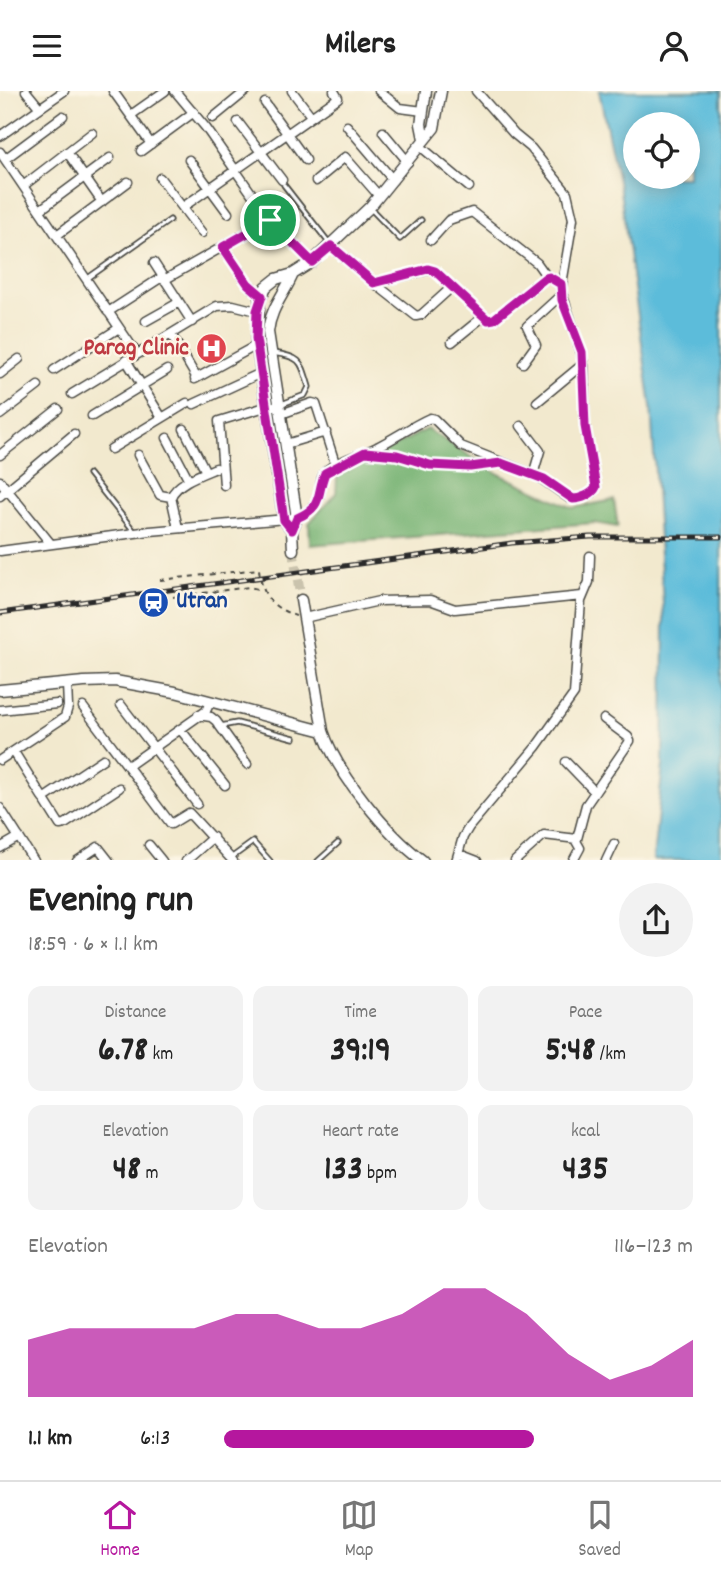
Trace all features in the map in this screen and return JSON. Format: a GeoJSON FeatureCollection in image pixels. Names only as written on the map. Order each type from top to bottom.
{"type":"FeatureCollection","features":[{"type":"Feature","properties":{"kind":"street"},"geometry":{"type":"LineString","coordinates":[[26,91],[38,107]]}},
{"type":"Feature","properties":{"kind":"street"},"geometry":{"type":"LineString","coordinates":[[0,136],[64,91]]}},
{"type":"Feature","properties":{"kind":"street"},"geometry":{"type":"LineString","coordinates":[[113,91],[151,143]]}},
{"type":"Feature","properties":{"kind":"street"},"geometry":{"type":"LineString","coordinates":[[131,115],[165,91]]}},
{"type":"Feature","properties":{"kind":"street"},"geometry":{"type":"LineString","coordinates":[[175,91],[194,112],[270,220],[312,262]]}},
{"type":"Feature","properties":{"kind":"street"},"geometry":{"type":"LineString","coordinates":[[213,118],[246,91]]}},
{"type":"Feature","properties":{"kind":"street"},"geometry":{"type":"LineString","coordinates":[[292,91],[311,116]]}},
{"type":"Feature","properties":{"kind":"street"},"geometry":{"type":"LineString","coordinates":[[183,207],[338,98],[334,91]]}},
{"type":"Feature","properties":{"kind":"street"},"geometry":{"type":"LineString","coordinates":[[379,91],[400,108],[423,111]]}},
{"type":"Feature","properties":{"kind":"street"},"geometry":{"type":"LineString","coordinates":[[426,91],[421,124],[422,143],[469,187]]}},
{"type":"Feature","properties":{"kind":"street"},"geometry":{"type":"LineString","coordinates":[[292,530],[284,520],[257,345],[257,311],[262,296],[276,279],[293,274],[312,262],[370,207],[434,128],[441,91]]}},
{"type":"Feature","properties":{"kind":"street"},"geometry":{"type":"LineString","coordinates":[[0,551],[178,528],[297,518],[316,505],[325,473],[430,418],[435,419],[461,446],[547,481],[573,499],[595,490],[585,426],[583,363],[576,333],[561,295],[573,219],[567,193],[531,148],[518,138],[476,91]]}},
{"type":"Feature","properties":{"kind":"street"},"geometry":{"type":"LineString","coordinates":[[265,103],[306,160]]}},
{"type":"Feature","properties":{"kind":"street"},"geometry":{"type":"LineString","coordinates":[[141,151],[194,112]]}},
{"type":"Feature","properties":{"kind":"street"},"geometry":{"type":"LineString","coordinates":[[63,116],[3,156],[136,354]]}},
{"type":"Feature","properties":{"kind":"street"},"geometry":{"type":"LineString","coordinates":[[238,122],[283,183]]}},
{"type":"Feature","properties":{"kind":"street"},"geometry":{"type":"LineString","coordinates":[[347,126],[393,180]]}},
{"type":"Feature","properties":{"kind":"street"},"geometry":{"type":"LineString","coordinates":[[383,132],[408,162]]}},
{"type":"Feature","properties":{"kind":"street"},"geometry":{"type":"LineString","coordinates":[[23,186],[92,133]]}},
{"type":"Feature","properties":{"kind":"street"},"geometry":{"type":"LineString","coordinates":[[66,152],[102,202]]}},
{"type":"Feature","properties":{"kind":"street"},"geometry":{"type":"LineString","coordinates":[[316,181],[345,157],[379,196]]}},
{"type":"Feature","properties":{"kind":"street"},"geometry":{"type":"LineString","coordinates":[[40,210],[110,158]]}},
{"type":"Feature","properties":{"kind":"street"},"geometry":{"type":"LineString","coordinates":[[189,160],[228,213]]}},
{"type":"Feature","properties":{"kind":"street"},"geometry":{"type":"LineString","coordinates":[[160,178],[202,233]]}},
{"type":"Feature","properties":{"kind":"street"},"geometry":{"type":"LineString","coordinates":[[57,235],[128,182]]}},
{"type":"Feature","properties":{"kind":"street"},"geometry":{"type":"LineString","coordinates":[[431,240],[449,221],[472,212],[537,263],[547,277],[561,284]]}},
{"type":"Feature","properties":{"kind":"street"},"geometry":{"type":"LineString","coordinates":[[108,311],[270,220]]}},
{"type":"Feature","properties":{"kind":"street"},"geometry":{"type":"LineString","coordinates":[[331,246],[416,316],[421,315],[452,287]]}},
{"type":"Feature","properties":{"kind":"street"},"geometry":{"type":"LineString","coordinates":[[223,247],[248,284],[262,296]]}},
{"type":"Feature","properties":{"kind":"street"},"geometry":{"type":"LineString","coordinates":[[154,263],[191,322]]}},
{"type":"Feature","properties":{"kind":"street"},"geometry":{"type":"LineString","coordinates":[[374,283],[432,270],[488,320],[494,319],[547,277]]}},
{"type":"Feature","properties":{"kind":"street"},"geometry":{"type":"LineString","coordinates":[[293,274],[286,291],[274,305],[268,332],[297,518],[292,530],[293,550]]}},
{"type":"Feature","properties":{"kind":"street"},"geometry":{"type":"LineString","coordinates":[[523,363],[536,345],[528,325],[561,295]]}},
{"type":"Feature","properties":{"kind":"street"},"geometry":{"type":"LineString","coordinates":[[146,321],[178,303]]}},
{"type":"Feature","properties":{"kind":"street"},"geometry":{"type":"LineString","coordinates":[[72,394],[224,304],[257,311]]}},
{"type":"Feature","properties":{"kind":"street"},"geometry":{"type":"LineString","coordinates":[[452,342],[484,316]]}},
{"type":"Feature","properties":{"kind":"street"},"geometry":{"type":"LineString","coordinates":[[54,370],[119,328]]}},
{"type":"Feature","properties":{"kind":"street"},"geometry":{"type":"LineString","coordinates":[[171,334],[195,377],[257,345]]}},
{"type":"Feature","properties":{"kind":"street"},"geometry":{"type":"LineString","coordinates":[[0,374],[19,359]]}},
{"type":"Feature","properties":{"kind":"street"},"geometry":{"type":"LineString","coordinates":[[126,360],[162,418]]}},
{"type":"Feature","properties":{"kind":"street"},"geometry":{"type":"LineString","coordinates":[[537,402],[583,363]]}},
{"type":"Feature","properties":{"kind":"street"},"geometry":{"type":"LineString","coordinates":[[92,416],[167,370]]}},
{"type":"Feature","properties":{"kind":"street"},"geometry":{"type":"LineString","coordinates":[[111,449],[190,403],[261,373]]}},
{"type":"Feature","properties":{"kind":"street"},"geometry":{"type":"LineString","coordinates":[[0,415],[38,386]]}},
{"type":"Feature","properties":{"kind":"street"},"geometry":{"type":"LineString","coordinates":[[224,485],[219,421],[266,407],[280,410],[314,403],[336,466]]}},
{"type":"Feature","properties":{"kind":"street"},"geometry":{"type":"LineString","coordinates":[[0,456],[58,409]]}},
{"type":"Feature","properties":{"kind":"street"},"geometry":{"type":"LineString","coordinates":[[521,426],[540,451],[533,475]]}},
{"type":"Feature","properties":{"kind":"street"},"geometry":{"type":"LineString","coordinates":[[184,429],[206,472]]}},
{"type":"Feature","properties":{"kind":"street"},"geometry":{"type":"LineString","coordinates":[[286,444],[326,432]]}},
{"type":"Feature","properties":{"kind":"street"},"geometry":{"type":"LineString","coordinates":[[0,496],[74,433]]}},
{"type":"Feature","properties":{"kind":"street"},"geometry":{"type":"LineString","coordinates":[[167,438],[190,480]]}},
{"type":"Feature","properties":{"kind":"street"},"geometry":{"type":"LineString","coordinates":[[365,452],[397,455],[430,465],[470,467],[501,463]]}},
{"type":"Feature","properties":{"kind":"street"},"geometry":{"type":"LineString","coordinates":[[138,455],[160,495],[171,497]]}},
{"type":"Feature","properties":{"kind":"street"},"geometry":{"type":"LineString","coordinates":[[178,528],[171,497],[173,492],[190,480],[216,468]]}},
{"type":"Feature","properties":{"kind":"street"},"geometry":{"type":"LineString","coordinates":[[0,481],[51,544]]}},
{"type":"Feature","properties":{"kind":"street"},"geometry":{"type":"LineString","coordinates":[[477,860],[458,857],[463,837],[536,747],[574,694],[582,596],[589,582],[590,556]]}},
{"type":"Feature","properties":{"kind":"street"},"geometry":{"type":"LineString","coordinates":[[304,618],[379,601],[430,600],[455,609],[582,596]]}},
{"type":"Feature","properties":{"kind":"street"},"geometry":{"type":"LineString","coordinates":[[301,600],[323,731],[336,759],[366,802],[399,842],[423,860]]}},
{"type":"Feature","properties":{"kind":"street"},"geometry":{"type":"LineString","coordinates":[[0,690],[115,681],[323,731]]}},
{"type":"Feature","properties":{"kind":"street"},"geometry":{"type":"LineString","coordinates":[[0,761],[65,717],[68,707],[67,684]]}},
{"type":"Feature","properties":{"kind":"street"},"geometry":{"type":"LineString","coordinates":[[128,765],[206,711],[210,702]]}},
{"type":"Feature","properties":{"kind":"street"},"geometry":{"type":"LineString","coordinates":[[0,710],[57,704]]}},
{"type":"Feature","properties":{"kind":"street"},"geometry":{"type":"LineString","coordinates":[[121,705],[197,804]]}},
{"type":"Feature","properties":{"kind":"street"},"geometry":{"type":"LineString","coordinates":[[83,707],[171,824],[189,813],[232,859]]}},
{"type":"Feature","properties":{"kind":"street"},"geometry":{"type":"LineString","coordinates":[[198,715],[216,720],[247,764]]}},
{"type":"Feature","properties":{"kind":"street"},"geometry":{"type":"LineString","coordinates":[[573,860],[580,848],[576,841],[586,805],[630,741],[604,719]]}},
{"type":"Feature","properties":{"kind":"street"},"geometry":{"type":"LineString","coordinates":[[180,729],[225,785]]}},
{"type":"Feature","properties":{"kind":"street"},"geometry":{"type":"LineString","coordinates":[[14,752],[60,825],[119,788]]}},
{"type":"Feature","properties":{"kind":"street"},"geometry":{"type":"LineString","coordinates":[[43,799],[103,759]]}},
{"type":"Feature","properties":{"kind":"street"},"geometry":{"type":"LineString","coordinates":[[566,762],[595,792]]}},
{"type":"Feature","properties":{"kind":"street"},"geometry":{"type":"LineString","coordinates":[[0,808],[34,860]]}},
{"type":"Feature","properties":{"kind":"street"},"geometry":{"type":"LineString","coordinates":[[515,860],[544,835],[576,841]]}},
{"type":"Feature","properties":{"kind":"street"},"geometry":{"type":"LineString","coordinates":[[0,848],[19,837]]}},
{"type":"Feature","properties":{"kind":"street"},"geometry":{"type":"LineString","coordinates":[[186,860],[213,837]]}},
{"type":"Feature","properties":{"kind":"street"},"geometry":{"type":"LineString","coordinates":[[606,860],[614,844]]}},
{"type":"Feature","properties":{"kind":"street"},"geometry":{"type":"LineString","coordinates":[[149,845],[162,860]]}},
{"type":"Feature","properties":{"kind":"street"},"geometry":{"type":"LineString","coordinates":[[77,860],[98,847],[108,860]]}},
{"type":"Feature","properties":{"kind":"lane"},"geometry":{"type":"LineString","coordinates":[[283,183],[331,246]]}},
{"type":"Feature","properties":{"kind":"lane"},"geometry":{"type":"LineString","coordinates":[[370,207],[400,239],[421,220]]}},
{"type":"Feature","properties":{"kind":"lane"},"geometry":{"type":"LineString","coordinates":[[86,279],[170,220]]}},
{"type":"Feature","properties":{"kind":"lane"},"geometry":{"type":"LineString","coordinates":[[271,353],[296,358],[304,370],[309,387],[305,395],[280,410]]}},
{"type":"Feature","properties":{"kind":"lane"},"geometry":{"type":"LineString","coordinates":[[89,474],[135,533]]}},
{"type":"Feature","properties":{"kind":"lane"},"geometry":{"type":"LineString","coordinates":[[219,726],[234,722],[294,739]]}},
{"type":"Feature","properties":{"kind":"lane"},"geometry":{"type":"LineString","coordinates":[[232,859],[253,842],[270,860]]}},
{"type":"Feature","properties":{"kind":"lane"},"geometry":{"type":"LineString","coordinates":[[318,860],[338,843]]}},
{"type":"Feature","properties":{"kind":"path"},"geometry":{"type":"LineString","coordinates":[[160,580],[259,569],[266,598],[284,612],[304,618]]}},
{"type":"Feature","properties":{"kind":"path"},"geometry":{"type":"LineString","coordinates":[[173,597],[249,587],[262,590]]}},
{"type":"Feature","properties":{"kind":"green space"},"geometry":{"type":"Polygon","coordinates":[[[427,429],[499,474],[573,508],[614,500],[618,527],[594,523],[310,545],[309,523],[336,493],[337,476],[427,429]]]}},
{"type":"Feature","properties":{"kind":"water"},"geometry":{"type":"Polygon","coordinates":[[[599,91],[721,91],[721,860],[653,860],[663,764],[664,620],[651,406],[620,190],[599,91]]]}},
{"type":"Feature","properties":{"kind":"tunnel"},"geometry":{"type":"LineString","coordinates":[[293,550],[301,600]]}},
{"type":"Feature","properties":{"kind":"railway"},"geometry":{"type":"LineString","coordinates":[[0,613],[512,543],[590,537],[721,537]]}},
{"type":"Feature","properties":{"kind":"place","name":"Parag Clinic"},"geometry":{"type":"Point","coordinates":[212,349]}},
{"type":"Feature","properties":{"kind":"place","name":"Utran"},"geometry":{"type":"Point","coordinates":[153,602]}},
{"type":"Feature","properties":{"kind":"route"},"geometry":{"type":"LineString","coordinates":[[270,220],[312,262],[331,246],[374,283],[428,269],[435,271],[488,320],[494,319],[547,277],[561,284],[562,300],[582,352],[587,448],[595,490],[573,499],[544,479],[501,463],[470,467],[430,465],[397,455],[365,452],[330,468],[325,473],[316,505],[297,518],[292,530],[284,520],[256,339],[257,311],[262,296],[248,284],[223,247],[270,220]]}}]}
